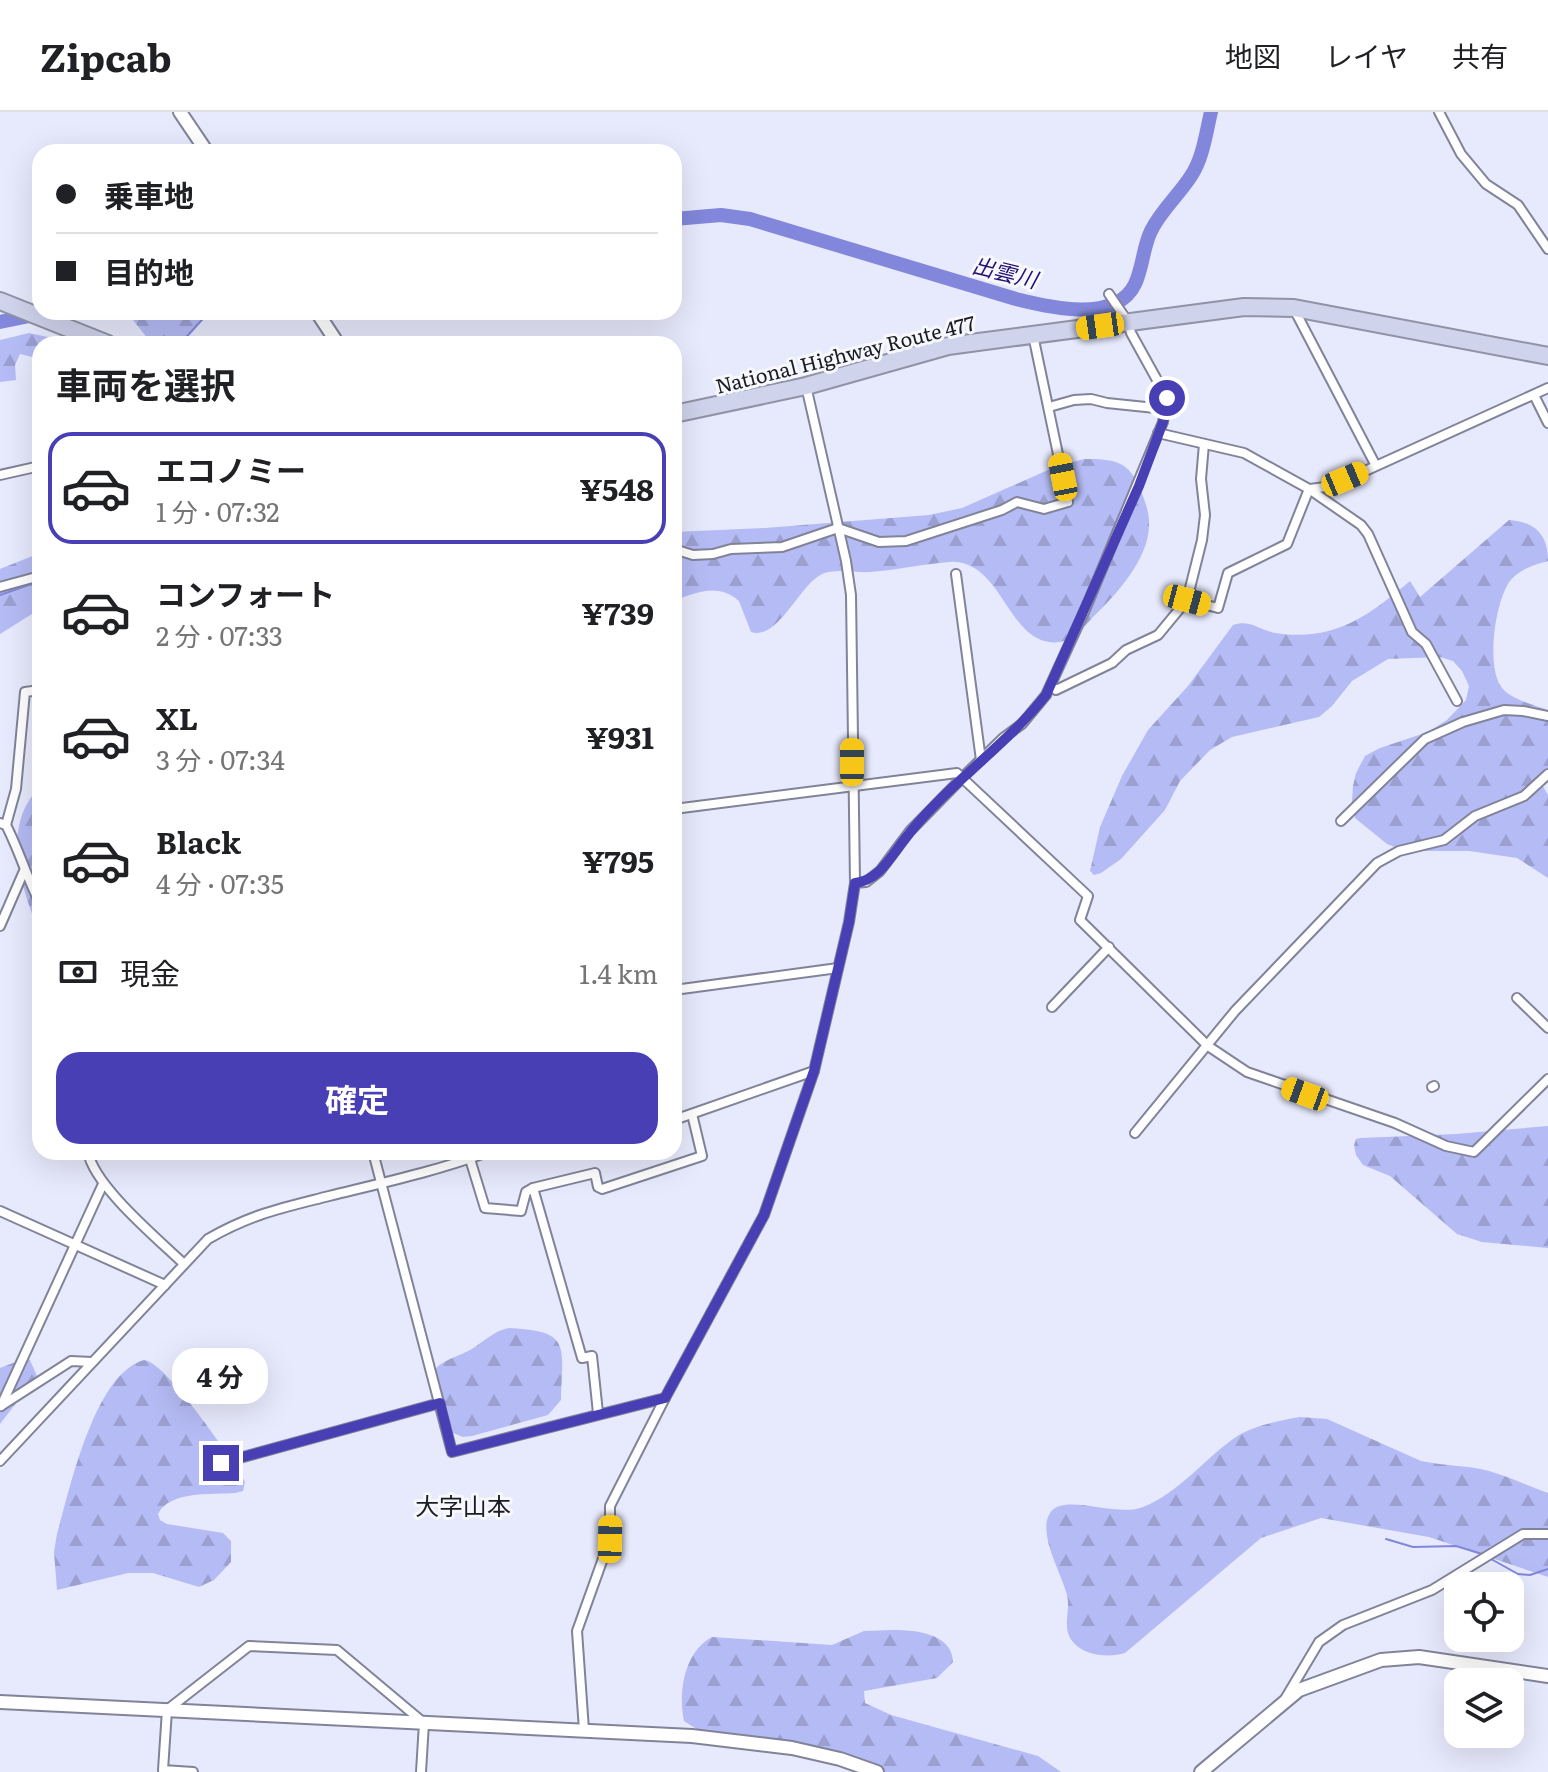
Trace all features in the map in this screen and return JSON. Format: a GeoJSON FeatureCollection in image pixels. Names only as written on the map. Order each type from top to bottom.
{"type":"FeatureCollection","features":[{"type":"Feature","properties":{"kind":"highway"},"geometry":{"type":"LineString","coordinates":[[5,304],[32,314]]}},
{"type":"Feature","properties":{"kind":"highway","name":"National Highway Route 477"},"geometry":{"type":"LineString","coordinates":[[682,412],[806,386],[948,346],[1033,335],[1123,317],[1244,307],[1294,308],[1548,356]]}},
{"type":"Feature","properties":{"kind":"highway"},"geometry":{"type":"LineString","coordinates":[[49,320],[89,336]]}},
{"type":"Feature","properties":{"kind":"street"},"geometry":{"type":"LineString","coordinates":[[180,112],[202,144]]}},
{"type":"Feature","properties":{"kind":"street"},"geometry":{"type":"LineString","coordinates":[[1439,112],[1461,154],[1486,184],[1518,205],[1548,249]]}},
{"type":"Feature","properties":{"kind":"street"},"geometry":{"type":"LineString","coordinates":[[855,883],[866,882],[880,871],[910,831],[963,777],[1022,724],[1051,685],[1139,486],[1167,398],[1109,294]]}},
{"type":"Feature","properties":{"kind":"street"},"geometry":{"type":"LineString","coordinates":[[1294,308],[1375,464]]}},
{"type":"Feature","properties":{"kind":"street"},"geometry":{"type":"LineString","coordinates":[[682,552],[693,555],[731,549],[782,547],[838,528],[879,542],[906,541],[1002,510],[1017,502],[1044,509],[1068,502],[1033,335]]}},
{"type":"Feature","properties":{"kind":"street"},"geometry":{"type":"LineString","coordinates":[[584,1730],[577,1631],[610,1539],[610,1506],[764,1215],[814,1071],[855,883],[851,595],[806,386]]}},
{"type":"Feature","properties":{"kind":"street"},"geometry":{"type":"LineString","coordinates":[[1309,489],[1325,487],[1548,388]]}},
{"type":"Feature","properties":{"kind":"street"},"geometry":{"type":"LineString","coordinates":[[1534,395],[1548,423]]}},
{"type":"Feature","properties":{"kind":"street"},"geometry":{"type":"LineString","coordinates":[[1049,407],[1091,399],[1165,409]]}},
{"type":"Feature","properties":{"kind":"street"},"geometry":{"type":"LineString","coordinates":[[1158,433],[1244,453],[1343,511],[1368,534],[1412,632],[1426,644],[1457,701]]}},
{"type":"Feature","properties":{"kind":"street"},"geometry":{"type":"LineString","coordinates":[[1051,685],[1056,690],[1112,663],[1126,650],[1158,635],[1187,600],[1203,528],[1201,479],[1204,444]]}},
{"type":"Feature","properties":{"kind":"street"},"geometry":{"type":"LineString","coordinates":[[0,475],[32,468]]}},
{"type":"Feature","properties":{"kind":"street"},"geometry":{"type":"LineString","coordinates":[[1187,600],[1218,608],[1228,573],[1287,544],[1309,489]]}},
{"type":"Feature","properties":{"kind":"street"},"geometry":{"type":"LineString","coordinates":[[956,574],[981,760]]}},
{"type":"Feature","properties":{"kind":"street"},"geometry":{"type":"LineString","coordinates":[[0,587],[32,578]]}},
{"type":"Feature","properties":{"kind":"street"},"geometry":{"type":"LineString","coordinates":[[32,691],[25,692],[16,789],[3,824],[32,887]]}},
{"type":"Feature","properties":{"kind":"street"},"geometry":{"type":"LineString","coordinates":[[1341,821],[1425,739],[1463,722],[1504,710],[1548,716]]}},
{"type":"Feature","properties":{"kind":"street"},"geometry":{"type":"LineString","coordinates":[[682,808],[957,773],[1088,896],[1080,920],[1208,1046],[1247,1072],[1395,1123],[1446,1146],[1474,1152],[1548,1079]]}},
{"type":"Feature","properties":{"kind":"street"},"geometry":{"type":"LineString","coordinates":[[1135,1133],[1235,1011],[1377,863],[1399,851],[1444,840],[1475,816],[1524,796],[1548,774]]}},
{"type":"Feature","properties":{"kind":"street"},"geometry":{"type":"LineString","coordinates":[[0,926],[24,871]]}},
{"type":"Feature","properties":{"kind":"street"},"geometry":{"type":"LineString","coordinates":[[1052,1007],[1109,947]]}},
{"type":"Feature","properties":{"kind":"street"},"geometry":{"type":"LineString","coordinates":[[682,989],[838,968]]}},
{"type":"Feature","properties":{"kind":"street"},"geometry":{"type":"LineString","coordinates":[[1517,998],[1548,1028]]}},
{"type":"Feature","properties":{"kind":"street"},"geometry":{"type":"LineString","coordinates":[[682,1117],[814,1071]]}},
{"type":"Feature","properties":{"kind":"street"},"geometry":{"type":"LineString","coordinates":[[470,1160],[485,1208],[521,1211],[526,1192],[533,1188],[595,1173],[598,1187],[602,1189],[702,1156],[692,1114]]}},
{"type":"Feature","properties":{"kind":"street"},"geometry":{"type":"LineString","coordinates":[[89,1160],[103,1184],[184,1264]]}},
{"type":"Feature","properties":{"kind":"street"},"geometry":{"type":"LineString","coordinates":[[375,1160],[452,1452],[665,1398]]}},
{"type":"Feature","properties":{"kind":"street"},"geometry":{"type":"LineString","coordinates":[[0,1461],[208,1239],[237,1222],[271,1209],[466,1160]]}},
{"type":"Feature","properties":{"kind":"street"},"geometry":{"type":"LineString","coordinates":[[0,1407],[103,1184]]}},
{"type":"Feature","properties":{"kind":"street"},"geometry":{"type":"LineString","coordinates":[[533,1188],[582,1358],[592,1356],[598,1413]]}},
{"type":"Feature","properties":{"kind":"street"},"geometry":{"type":"LineString","coordinates":[[0,1211],[165,1285]]}},
{"type":"Feature","properties":{"kind":"street"},"geometry":{"type":"LineString","coordinates":[[0,1407],[71,1361],[92,1362]]}},
{"type":"Feature","properties":{"kind":"street"},"geometry":{"type":"LineString","coordinates":[[221,1463],[440,1403]]}},
{"type":"Feature","properties":{"kind":"street"},"geometry":{"type":"LineString","coordinates":[[1282,1703],[1319,1642],[1343,1625],[1432,1590],[1523,1534],[1548,1534]]}},
{"type":"Feature","properties":{"kind":"street"},"geometry":{"type":"LineString","coordinates":[[193,1772],[162,1771],[167,1710],[249,1646],[337,1650],[424,1723]]}},
{"type":"Feature","properties":{"kind":"street"},"geometry":{"type":"LineString","coordinates":[[1201,1772],[1299,1690],[1381,1660],[1419,1657],[1548,1676]]}},
{"type":"Feature","properties":{"kind":"street"},"geometry":{"type":"LineString","coordinates":[[0,1702],[692,1736],[792,1748],[840,1759],[877,1772]]}},
{"type":"Feature","properties":{"kind":"street"},"geometry":{"type":"LineString","coordinates":[[421,1772],[424,1723]]}},
{"type":"Feature","properties":{"kind":"green space"},"geometry":{"type":"Polygon","coordinates":[[[133,320],[203,320],[186,336],[146,336],[133,320]]]}},
{"type":"Feature","properties":{"kind":"green space"},"geometry":{"type":"Polygon","coordinates":[[[29,333],[43,336],[32,336],[32,357],[20,354],[15,365],[16,380],[0,382],[0,340],[29,333]]]}},
{"type":"Feature","properties":{"kind":"green space"},"geometry":{"type":"Polygon","coordinates":[[[1084,459],[1112,461],[1126,467],[1144,499],[1149,526],[1143,551],[1129,576],[1082,629],[1065,641],[1042,640],[1028,632],[982,574],[967,565],[949,562],[880,571],[833,571],[822,574],[813,580],[779,621],[761,633],[751,632],[739,601],[731,595],[707,591],[682,598],[682,532],[929,515],[962,508],[1057,466],[1084,459]]]}},
{"type":"Feature","properties":{"kind":"green space"},"geometry":{"type":"Polygon","coordinates":[[[1509,520],[1526,524],[1539,532],[1546,544],[1548,561],[1518,573],[1510,581],[1496,619],[1493,652],[1494,667],[1503,689],[1518,699],[1548,710],[1548,772],[1538,778],[1548,795],[1548,878],[1517,858],[1469,851],[1405,851],[1387,844],[1355,818],[1353,786],[1365,756],[1428,732],[1447,720],[1466,700],[1469,686],[1462,671],[1453,661],[1440,657],[1388,659],[1352,681],[1319,717],[1232,737],[1210,750],[1180,781],[1165,810],[1121,859],[1101,873],[1094,875],[1090,871],[1100,827],[1122,776],[1148,730],[1188,686],[1233,625],[1249,624],[1275,633],[1315,634],[1364,616],[1410,581],[1420,597],[1509,520]]]}},
{"type":"Feature","properties":{"kind":"green space"},"geometry":{"type":"Polygon","coordinates":[[[32,556],[32,614],[0,634],[0,569],[32,556]]]}},
{"type":"Feature","properties":{"kind":"green space"},"geometry":{"type":"Polygon","coordinates":[[[32,798],[32,913],[21,878],[17,839],[20,820],[32,798]]]}},
{"type":"Feature","properties":{"kind":"green space"},"geometry":{"type":"Polygon","coordinates":[[[1548,1126],[1548,1248],[1482,1242],[1457,1234],[1390,1176],[1363,1165],[1354,1145],[1356,1139],[1361,1138],[1548,1126]]]}},
{"type":"Feature","properties":{"kind":"green space"},"geometry":{"type":"Polygon","coordinates":[[[509,1328],[544,1333],[559,1344],[562,1354],[561,1400],[548,1415],[472,1436],[453,1433],[432,1388],[435,1371],[444,1362],[509,1328]]]}},
{"type":"Feature","properties":{"kind":"green space"},"geometry":{"type":"Polygon","coordinates":[[[26,1358],[37,1376],[0,1424],[0,1368],[26,1358]]]}},
{"type":"Feature","properties":{"kind":"green space"},"geometry":{"type":"Polygon","coordinates":[[[144,1360],[154,1364],[180,1390],[245,1482],[243,1491],[192,1495],[172,1501],[158,1514],[160,1520],[167,1524],[223,1533],[231,1541],[231,1562],[214,1580],[199,1587],[153,1573],[128,1573],[57,1590],[54,1552],[57,1534],[87,1435],[111,1387],[126,1370],[144,1360]]]}},
{"type":"Feature","properties":{"kind":"green space"},"geometry":{"type":"Polygon","coordinates":[[[1300,1417],[1327,1419],[1421,1461],[1489,1471],[1548,1493],[1548,1577],[1429,1537],[1321,1518],[1261,1538],[1125,1653],[1098,1655],[1078,1647],[1069,1636],[1067,1595],[1048,1542],[1046,1531],[1050,1513],[1066,1505],[1119,1510],[1143,1507],[1180,1484],[1236,1437],[1259,1426],[1300,1417]]]}},
{"type":"Feature","properties":{"kind":"green space"},"geometry":{"type":"Polygon","coordinates":[[[864,1631],[921,1632],[939,1639],[951,1652],[953,1662],[937,1678],[864,1691],[865,1703],[891,1715],[1038,1756],[1061,1772],[886,1772],[804,1758],[706,1735],[684,1721],[682,1698],[685,1674],[695,1653],[712,1637],[832,1645],[864,1631]]]}},
{"type":"Feature","properties":{"kind":"waterway","name":"出雲川"},"geometry":{"type":"LineString","coordinates":[[682,218],[721,215],[750,219],[1016,299],[1080,310],[1097,308],[1113,304],[1126,296],[1135,284],[1151,231],[1191,176],[1198,161],[1211,112]]}},
{"type":"Feature","properties":{"kind":"waterway"},"geometry":{"type":"LineString","coordinates":[[0,322],[32,315]]}},
{"type":"Feature","properties":{"kind":"waterway"},"geometry":{"type":"LineString","coordinates":[[187,336],[202,320]]}},
{"type":"Feature","properties":{"kind":"waterway"},"geometry":{"type":"LineString","coordinates":[[0,595],[32,584]]}},
{"type":"Feature","properties":{"kind":"waterway"},"geometry":{"type":"LineString","coordinates":[[1386,1539],[1413,1547],[1456,1546],[1482,1554]]}},
{"type":"Feature","properties":{"kind":"waterway"},"geometry":{"type":"LineString","coordinates":[[1491,1559],[1518,1574],[1530,1575],[1548,1569]]}},
{"type":"Feature","properties":{"kind":"district","name":"大字山本"},"geometry":{"type":"Point","coordinates":[463,1504]}},
{"type":"Feature","properties":{"kind":"route"},"geometry":{"type":"LineString","coordinates":[[221,1463],[440,1403],[452,1452],[665,1398],[764,1215],[800,1118],[849,922],[855,883],[866,882],[880,871],[910,831],[1003,738],[1022,724],[1046,695],[1139,486],[1163,422],[1167,398]]}}]}
